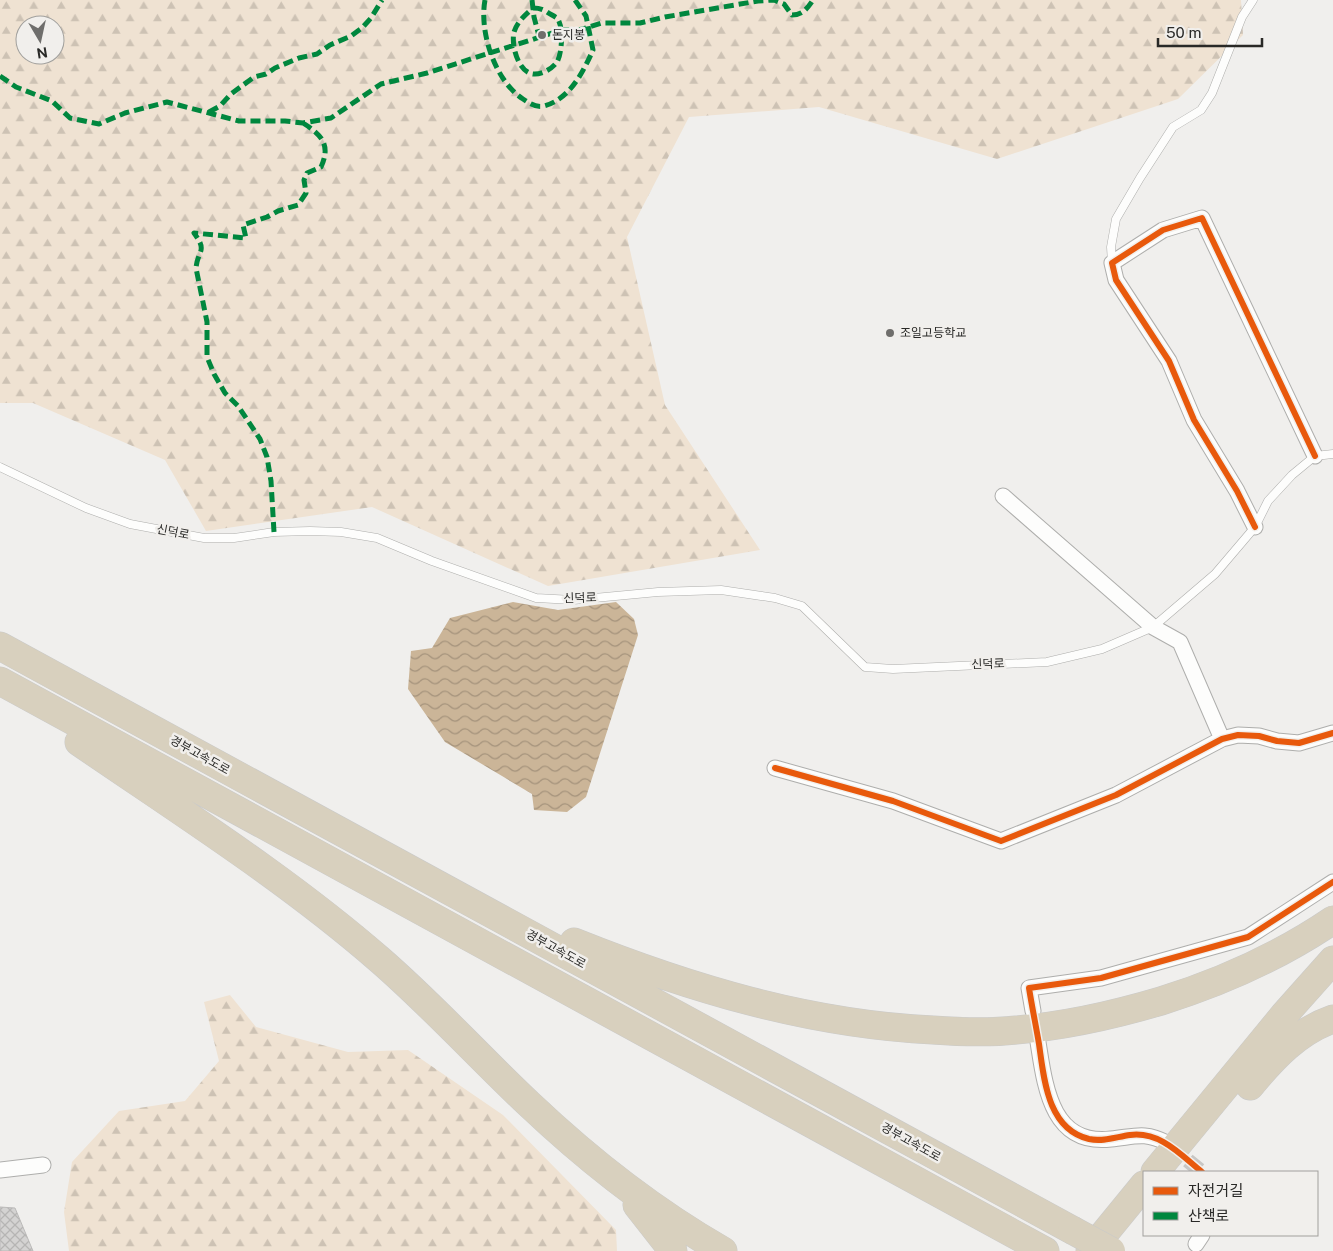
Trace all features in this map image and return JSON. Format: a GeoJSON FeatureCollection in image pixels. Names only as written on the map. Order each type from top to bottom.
{"type":"FeatureCollection","features":[{"type":"Feature","properties":{"kind":"highway","name":"경부고속도로"},"geometry":{"type":"LineString","coordinates":[[0,646],[1113,1251]]}},
{"type":"Feature","properties":{"kind":"highway"},"geometry":{"type":"LineString","coordinates":[[0,681],[1045,1251]]}},
{"type":"Feature","properties":{"kind":"highway"},"geometry":{"type":"LineString","coordinates":[[0,687],[271,874],[334,922],[409,986],[529,1104],[623,1189],[650,1220],[672,1251]]}},
{"type":"Feature","properties":{"kind":"highway"},"geometry":{"type":"LineString","coordinates":[[427,878],[506,914],[607,955],[737,998],[778,1009],[841,1021],[948,1031],[992,1032],[1044,1027],[1108,1015],[1147,1005],[1215,984],[1246,970],[1333,920]]}},
{"type":"Feature","properties":{"kind":"highway"},"geometry":{"type":"LineString","coordinates":[[1156,1171],[1284,1015],[1333,960]]}},
{"type":"Feature","properties":{"kind":"highway"},"geometry":{"type":"LineString","coordinates":[[1180,1171],[1271,1060],[1302,1035],[1333,1019]]}},
{"type":"Feature","properties":{"kind":"highway"},"geometry":{"type":"LineString","coordinates":[[588,1156],[661,1211],[723,1251]]}},
{"type":"Feature","properties":{"kind":"highway"},"geometry":{"type":"LineString","coordinates":[[1090,1251],[1143,1186]]}},
{"type":"Feature","properties":{"kind":"highway"},"geometry":{"type":"LineString","coordinates":[[1113,1251],[1143,1216]]}},
{"type":"Feature","properties":{"kind":"street"},"geometry":{"type":"LineString","coordinates":[[1255,527],[1238,491],[1194,420],[1169,361],[1116,280],[1112,263],[1162,230],[1202,218],[1315,456]]}},
{"type":"Feature","properties":{"kind":"street"},"geometry":{"type":"LineString","coordinates":[[1003,496],[1153,628],[1180,642],[1222,739]]}},
{"type":"Feature","properties":{"kind":"street"},"geometry":{"type":"LineString","coordinates":[[775,768],[893,801],[1001,841],[1116,795],[1222,739],[1238,735],[1260,736],[1277,741],[1298,743],[1333,733]]}},
{"type":"Feature","properties":{"kind":"street"},"geometry":{"type":"LineString","coordinates":[[1033,1011],[1029,988],[1101,978],[1248,937],[1333,882]]}},
{"type":"Feature","properties":{"kind":"street"},"geometry":{"type":"LineString","coordinates":[[1038,1042],[1044,1082],[1052,1106],[1060,1119],[1074,1133],[1089,1139],[1110,1140],[1132,1135],[1146,1136],[1167,1143]]}},
{"type":"Feature","properties":{"kind":"street"},"geometry":{"type":"LineString","coordinates":[[0,1170],[43,1165]]}},
{"type":"Feature","properties":{"kind":"lane"},"geometry":{"type":"LineString","coordinates":[[1112,263],[1111,247],[1116,219],[1173,127],[1200,110],[1212,93],[1242,17],[1253,0]]}},
{"type":"Feature","properties":{"kind":"lane"},"geometry":{"type":"LineString","coordinates":[[1315,456],[1333,454]]}},
{"type":"Feature","properties":{"kind":"lane","name":"신덕로"},"geometry":{"type":"LineString","coordinates":[[0,468],[86,508],[130,524],[204,538],[234,538],[274,532],[310,531],[340,532],[377,538],[432,561],[536,598],[573,600],[658,592],[721,590],[775,598],[802,606],[866,667],[893,668],[1047,662],[1102,650],[1153,628],[1215,574],[1255,527],[1268,501],[1292,475],[1315,456]]}},
{"type":"Feature","properties":{"kind":"green space"},"geometry":{"type":"Polygon","coordinates":[[[0,0],[1241,0],[1243,35],[1178,99],[997,159],[819,107],[689,117],[627,237],[665,405],[760,550],[548,586],[372,507],[206,531],[165,460],[33,403],[0,403],[0,0]]]}},
{"type":"Feature","properties":{"kind":"green space"},"geometry":{"type":"Polygon","coordinates":[[[230,995],[256,1027],[348,1052],[408,1050],[503,1115],[616,1230],[617,1251],[69,1251],[64,1212],[72,1162],[119,1111],[185,1101],[219,1061],[204,1002],[230,995]]]}},
{"type":"Feature","properties":{"kind":"water"},"geometry":{"type":"Polygon","coordinates":[[[513,602],[558,610],[616,602],[634,619],[638,635],[586,797],[567,812],[534,810],[532,794],[445,742],[408,689],[411,651],[432,648],[450,618],[513,602]]]}},
{"type":"Feature","properties":{"kind":"building"},"geometry":{"type":"Polygon","coordinates":[[[0,1207],[15,1208],[33,1251],[0,1251],[0,1207]]]}},
{"type":"Feature","properties":{"kind":"tunnel"},"geometry":{"type":"LineString","coordinates":[[1170,1146],[1201,1171]]}},
{"type":"Feature","properties":{"kind":"marked path"},"geometry":{"type":"LineString","coordinates":[[209,112],[220,106],[231,94],[254,77],[266,74],[299,58],[317,54],[330,45],[351,36],[371,18],[382,0]]}},
{"type":"Feature","properties":{"kind":"marked path"},"geometry":{"type":"LineString","coordinates":[[485,0],[484,26],[491,55],[497,68],[513,91],[535,106],[544,106],[553,102],[568,91],[580,76],[593,50],[586,16],[575,0]]}},
{"type":"Feature","properties":{"kind":"marked path"},"geometry":{"type":"LineString","coordinates":[[532,0],[539,36]]}},
{"type":"Feature","properties":{"kind":"marked path"},"geometry":{"type":"LineString","coordinates":[[0,76],[16,87],[52,101],[70,118],[99,124],[125,113],[167,102],[239,121],[303,123],[331,118],[381,84],[427,73],[562,30],[579,30],[602,23],[640,23],[758,1],[774,0],[784,4],[792,15],[796,15],[804,11],[813,0]]}},
{"type":"Feature","properties":{"kind":"marked path"},"geometry":{"type":"LineString","coordinates":[[533,8],[542,9],[557,18],[561,27],[562,40],[559,58],[552,67],[539,74],[533,74],[523,68],[517,57],[513,37],[517,25],[533,8]]}},
{"type":"Feature","properties":{"kind":"marked path"},"geometry":{"type":"LineString","coordinates":[[274,532],[271,481],[267,457],[260,439],[238,406],[225,393],[207,357],[207,322],[196,268],[201,247],[194,233],[246,238],[243,225],[298,205],[306,193],[304,180],[307,173],[321,167],[325,153],[325,147],[320,136],[303,123]]}},
{"type":"Feature","properties":{"kind":"cycle path"},"geometry":{"type":"LineString","coordinates":[[1255,527],[1237,491],[1194,420],[1169,361],[1116,280],[1112,263],[1163,230],[1202,218],[1315,456]]}},
{"type":"Feature","properties":{"kind":"cycle path"},"geometry":{"type":"LineString","coordinates":[[775,768],[893,801],[1001,841],[1116,795],[1222,739],[1238,735],[1259,736],[1277,741],[1299,743],[1333,733]]}},
{"type":"Feature","properties":{"kind":"cycle path"},"geometry":{"type":"LineString","coordinates":[[1201,1171],[1160,1140],[1141,1135],[1094,1140],[1075,1133],[1064,1125],[1056,1114],[1046,1086],[1029,988],[1101,978],[1248,937],[1333,882]]}},
{"type":"Feature","properties":{"kind":"place","name":"돈지봉"},"geometry":{"type":"Point","coordinates":[542,35]}},
{"type":"Feature","properties":{"kind":"place","name":"조일고등학교"},"geometry":{"type":"Point","coordinates":[890,333]}}]}
